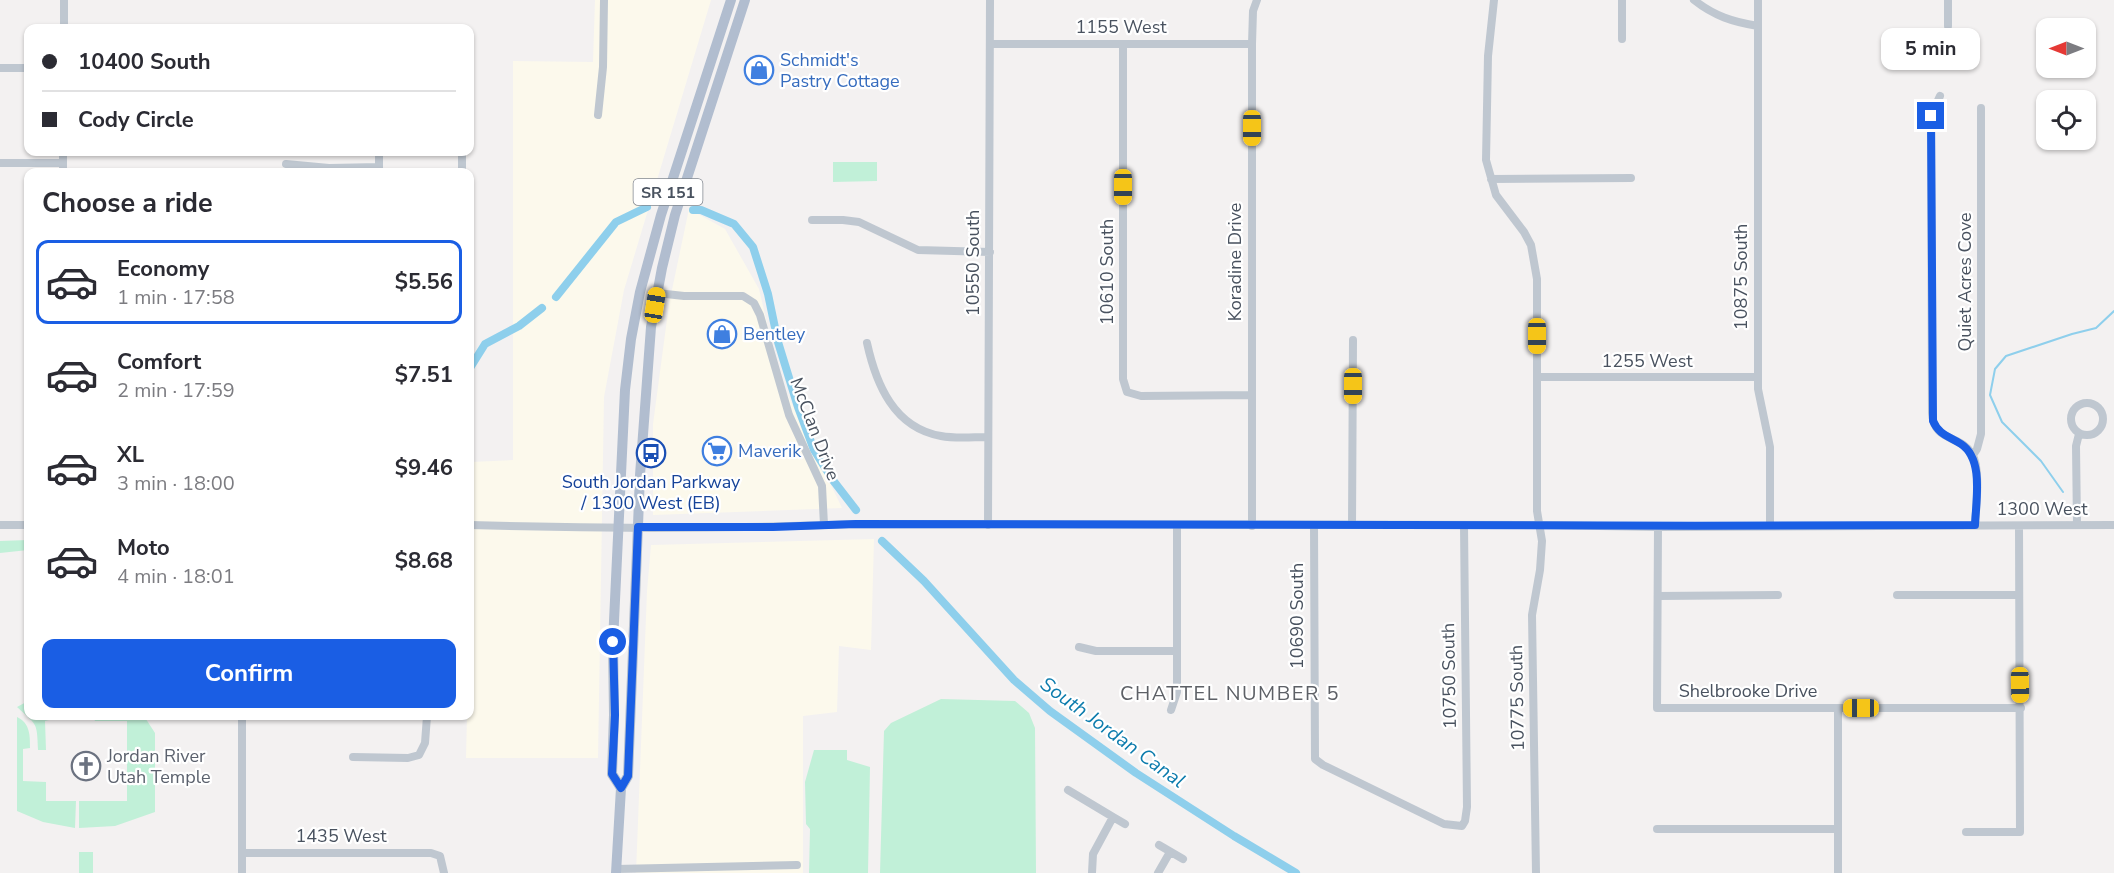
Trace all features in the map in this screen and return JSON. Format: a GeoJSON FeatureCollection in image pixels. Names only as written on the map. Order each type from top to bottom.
{"type":"FeatureCollection","features":[{"type":"Feature","properties":{"kind":"main road","name":"SR 151"},"geometry":{"type":"LineString","coordinates":[[621,788],[612,774],[615,715],[613,620],[625,390],[631,339],[649,255],[731,0]]}},
{"type":"Feature","properties":{"kind":"main road","name":"SR 151"},"geometry":{"type":"LineString","coordinates":[[616,871],[621,788],[628,776],[648,353],[657,293],[675,215],[745,0]]}},
{"type":"Feature","properties":{"kind":"street"},"geometry":{"type":"LineString","coordinates":[[64,0],[64,24]]}},
{"type":"Feature","properties":{"kind":"street"},"geometry":{"type":"LineString","coordinates":[[598,115],[603,67],[604,0]]}},
{"type":"Feature","properties":{"kind":"street","name":"10550 South"},"geometry":{"type":"LineString","coordinates":[[988,525],[990,0]]}},
{"type":"Feature","properties":{"kind":"street","name":"Koradine Drive"},"geometry":{"type":"LineString","coordinates":[[1252,526],[1252,44],[1253,11],[1257,0]]}},
{"type":"Feature","properties":{"kind":"street","name":"10775 South"},"geometry":{"type":"LineString","coordinates":[[1494,0],[1488,56],[1486,147],[1491,179],[1496,195],[1531,245],[1535,261],[1537,512],[1542,541],[1542,556],[1533,615],[1536,873]]}},
{"type":"Feature","properties":{"kind":"street"},"geometry":{"type":"LineString","coordinates":[[1622,0],[1622,39]]}},
{"type":"Feature","properties":{"kind":"street"},"geometry":{"type":"LineString","coordinates":[[1694,0],[1712,14],[1724,19],[1758,26]]}},
{"type":"Feature","properties":{"kind":"street","name":"10875 South"},"geometry":{"type":"LineString","coordinates":[[1758,0],[1758,377],[1760,401],[1770,447],[1770,526]]}},
{"type":"Feature","properties":{"kind":"street"},"geometry":{"type":"LineString","coordinates":[[1948,0],[1948,26]]}},
{"type":"Feature","properties":{"kind":"street","name":"1155 West"},"geometry":{"type":"LineString","coordinates":[[990,44],[1252,44]]}},
{"type":"Feature","properties":{"kind":"street","name":"10610 South"},"geometry":{"type":"LineString","coordinates":[[1123,44],[1123,379],[1127,392],[1141,396],[1252,395]]}},
{"type":"Feature","properties":{"kind":"street"},"geometry":{"type":"LineString","coordinates":[[0,68],[24,68]]}},
{"type":"Feature","properties":{"kind":"street"},"geometry":{"type":"LineString","coordinates":[[1940,96],[1931,116],[1932,413],[1933,421],[1940,433],[1959,443],[1973,455],[1976,468],[1975,525]]}},
{"type":"Feature","properties":{"kind":"street","name":"Quiet Acres Cove"},"geometry":{"type":"LineString","coordinates":[[1973,455],[1981,434],[1981,108]]}},
{"type":"Feature","properties":{"kind":"street"},"geometry":{"type":"LineString","coordinates":[[63,156],[63,168]]}},
{"type":"Feature","properties":{"kind":"street"},"geometry":{"type":"LineString","coordinates":[[0,163],[63,163]]}},
{"type":"Feature","properties":{"kind":"street"},"geometry":{"type":"LineString","coordinates":[[286,164],[328,168]]}},
{"type":"Feature","properties":{"kind":"street"},"geometry":{"type":"LineString","coordinates":[[1491,179],[1631,178]]}},
{"type":"Feature","properties":{"kind":"street"},"geometry":{"type":"LineString","coordinates":[[812,220],[859,222],[918,250],[990,252]]}},
{"type":"Feature","properties":{"kind":"street","name":"McClan Drive"},"geometry":{"type":"LineString","coordinates":[[657,293],[684,296],[743,296],[754,303],[760,315],[789,415],[822,486],[824,525]]}},
{"type":"Feature","properties":{"kind":"street"},"geometry":{"type":"LineString","coordinates":[[1352,525],[1353,340]]}},
{"type":"Feature","properties":{"kind":"street"},"geometry":{"type":"LineString","coordinates":[[867,343],[872,366],[881,389],[904,419],[927,432],[941,436],[988,437]]}},
{"type":"Feature","properties":{"kind":"street","name":"1255 West"},"geometry":{"type":"LineString","coordinates":[[1537,378],[1758,377]]}},
{"type":"Feature","properties":{"kind":"street"},"geometry":{"type":"LineString","coordinates":[[2084,403],[2094,404],[2102,412],[2104,422],[2102,427],[2094,435],[2079,434],[2072,425],[2074,409],[2084,403]]}},
{"type":"Feature","properties":{"kind":"street"},"geometry":{"type":"LineString","coordinates":[[2077,525],[2076,446],[2079,434]]}},
{"type":"Feature","properties":{"kind":"street"},"geometry":{"type":"LineString","coordinates":[[0,525],[24,525]]}},
{"type":"Feature","properties":{"kind":"street","name":"1300 West"},"geometry":{"type":"LineString","coordinates":[[474,525],[638,527],[1539,525],[1658,527],[2114,525]]}},
{"type":"Feature","properties":{"kind":"street"},"geometry":{"type":"LineString","coordinates":[[1171,710],[1177,692],[1177,525]]}},
{"type":"Feature","properties":{"kind":"street","name":"10690 South"},"geometry":{"type":"LineString","coordinates":[[1314,525],[1315,759],[1444,824],[1462,826]]}},
{"type":"Feature","properties":{"kind":"street","name":"10750 South"},"geometry":{"type":"LineString","coordinates":[[1462,826],[1467,807],[1464,525]]}},
{"type":"Feature","properties":{"kind":"street"},"geometry":{"type":"LineString","coordinates":[[1966,832],[2020,832],[2019,526]]}},
{"type":"Feature","properties":{"kind":"street","name":"Shelbrooke Drive"},"geometry":{"type":"LineString","coordinates":[[1658,527],[1657,708],[2021,708]]}},
{"type":"Feature","properties":{"kind":"street"},"geometry":{"type":"LineString","coordinates":[[1658,596],[1778,595]]}},
{"type":"Feature","properties":{"kind":"street"},"geometry":{"type":"LineString","coordinates":[[1897,595],[2018,595]]}},
{"type":"Feature","properties":{"kind":"street"},"geometry":{"type":"LineString","coordinates":[[1079,647],[1096,651],[1177,651]]}},
{"type":"Feature","properties":{"kind":"street"},"geometry":{"type":"LineString","coordinates":[[1838,708],[1838,873]]}},
{"type":"Feature","properties":{"kind":"street"},"geometry":{"type":"LineString","coordinates":[[242,720],[242,873]]}},
{"type":"Feature","properties":{"kind":"street"},"geometry":{"type":"LineString","coordinates":[[353,757],[408,758],[419,755],[425,743],[427,720]]}},
{"type":"Feature","properties":{"kind":"street"},"geometry":{"type":"LineString","coordinates":[[1068,790],[1125,824]]}},
{"type":"Feature","properties":{"kind":"street"},"geometry":{"type":"LineString","coordinates":[[1092,873],[1093,854],[1113,817]]}},
{"type":"Feature","properties":{"kind":"street"},"geometry":{"type":"LineString","coordinates":[[1657,830],[1838,829]]}},
{"type":"Feature","properties":{"kind":"street"},"geometry":{"type":"LineString","coordinates":[[1159,844],[1183,859]]}},
{"type":"Feature","properties":{"kind":"street"},"geometry":{"type":"LineString","coordinates":[[1158,873],[1170,852]]}},
{"type":"Feature","properties":{"kind":"street","name":"1435 West"},"geometry":{"type":"LineString","coordinates":[[242,853],[430,853],[440,856],[444,873]]}},
{"type":"Feature","properties":{"kind":"street"},"geometry":{"type":"LineString","coordinates":[[616,871],[797,865]]}},
{"type":"Feature","properties":{"kind":"shaded area"},"geometry":{"type":"Polygon","coordinates":[[[595,0],[711,0],[624,290],[604,397],[598,758],[466,758],[467,720],[474,720],[474,462],[513,460],[513,61],[593,62],[595,0]]]}},
{"type":"Feature","properties":{"kind":"shaded area"},"geometry":{"type":"Polygon","coordinates":[[[689,209],[725,229],[759,289],[780,379],[842,508],[653,515],[653,424],[669,304],[689,209]]]}},
{"type":"Feature","properties":{"kind":"shaded area"},"geometry":{"type":"Polygon","coordinates":[[[874,539],[871,650],[839,646],[837,712],[803,716],[803,873],[636,873],[647,591],[651,545],[874,539]]]}},
{"type":"Feature","properties":{"kind":"green space"},"geometry":{"type":"Polygon","coordinates":[[[833,162],[877,162],[877,181],[833,182],[833,162]]]}},
{"type":"Feature","properties":{"kind":"green space"},"geometry":{"type":"Polygon","coordinates":[[[24,540],[24,550],[0,553],[0,541],[24,540]]]}},
{"type":"Feature","properties":{"kind":"green space"},"geometry":{"type":"Polygon","coordinates":[[[941,699],[1015,701],[1029,713],[1035,728],[1036,873],[880,873],[884,731],[891,723],[941,699]]]}},
{"type":"Feature","properties":{"kind":"green space"},"geometry":{"type":"Polygon","coordinates":[[[24,703],[24,713],[17,707],[24,703]]]}},
{"type":"Feature","properties":{"kind":"green space"},"geometry":{"type":"Polygon","coordinates":[[[17,717],[27,726],[30,739],[30,748],[23,749],[23,781],[46,782],[46,801],[76,801],[75,828],[43,822],[17,811],[17,717]]]}},
{"type":"Feature","properties":{"kind":"green space"},"geometry":{"type":"Polygon","coordinates":[[[31,720],[49,720],[45,721],[46,750],[38,750],[35,725],[31,720]]]}},
{"type":"Feature","properties":{"kind":"green space"},"geometry":{"type":"Polygon","coordinates":[[[147,720],[155,733],[155,812],[115,826],[79,828],[79,801],[127,801],[127,721],[95,721],[147,720]]]}},
{"type":"Feature","properties":{"kind":"green space"},"geometry":{"type":"Polygon","coordinates":[[[814,750],[847,750],[847,760],[870,767],[868,873],[809,873],[810,829],[806,824],[805,782],[814,750]]]}},
{"type":"Feature","properties":{"kind":"green space"},"geometry":{"type":"Polygon","coordinates":[[[79,852],[93,852],[93,873],[79,873],[79,852]]]}},
{"type":"Feature","properties":{"kind":"waterway","name":"South Jordan Canal"},"geometry":{"type":"LineString","coordinates":[[556,297],[616,222],[647,207]]}},
{"type":"Feature","properties":{"kind":"waterway","name":"South Jordan Canal"},"geometry":{"type":"LineString","coordinates":[[693,210],[701,210],[734,224],[753,247],[768,294],[778,342],[814,450],[832,479],[856,510]]}},
{"type":"Feature","properties":{"kind":"waterway","name":"South Jordan Canal"},"geometry":{"type":"LineString","coordinates":[[474,362],[485,344],[519,326],[542,308]]}},
{"type":"Feature","properties":{"kind":"waterway"},"geometry":{"type":"LineString","coordinates":[[2063,492],[2041,461],[2002,422],[1990,395],[1995,369],[2006,356],[2096,328],[2114,311]]}},
{"type":"Feature","properties":{"kind":"waterway","name":"South Jordan Canal"},"geometry":{"type":"LineString","coordinates":[[882,541],[924,581],[1014,680],[1050,711],[1136,773],[1296,873]]}},
{"type":"Feature","properties":{"kind":"place","name":"Schmidt's Pastry Cottage"},"geometry":{"type":"Point","coordinates":[759,70]}},
{"type":"Feature","properties":{"kind":"place","name":"Bentley"},"geometry":{"type":"Point","coordinates":[722,334]}},
{"type":"Feature","properties":{"kind":"place","name":"Maverik"},"geometry":{"type":"Point","coordinates":[717,451]}},
{"type":"Feature","properties":{"kind":"place","name":"South Jordan Parkway / 1300 West (EB)"},"geometry":{"type":"Point","coordinates":[651,453]}},
{"type":"Feature","properties":{"kind":"place","name":"Jordan River Utah Temple"},"geometry":{"type":"Point","coordinates":[86,766]}},
{"type":"Feature","properties":{"kind":"district","name":"CHATTEL NUMBER 5"},"geometry":{"type":"Point","coordinates":[1230,693]}},
{"type":"Feature","properties":{"kind":"route"},"geometry":{"type":"LineString","coordinates":[[613,642],[615,715],[612,774],[621,788],[628,776],[638,527],[773,527],[856,524],[1658,527],[1975,525],[1976,468],[1973,455],[1959,443],[1940,433],[1935,427],[1932,413],[1931,116]]}}]}
